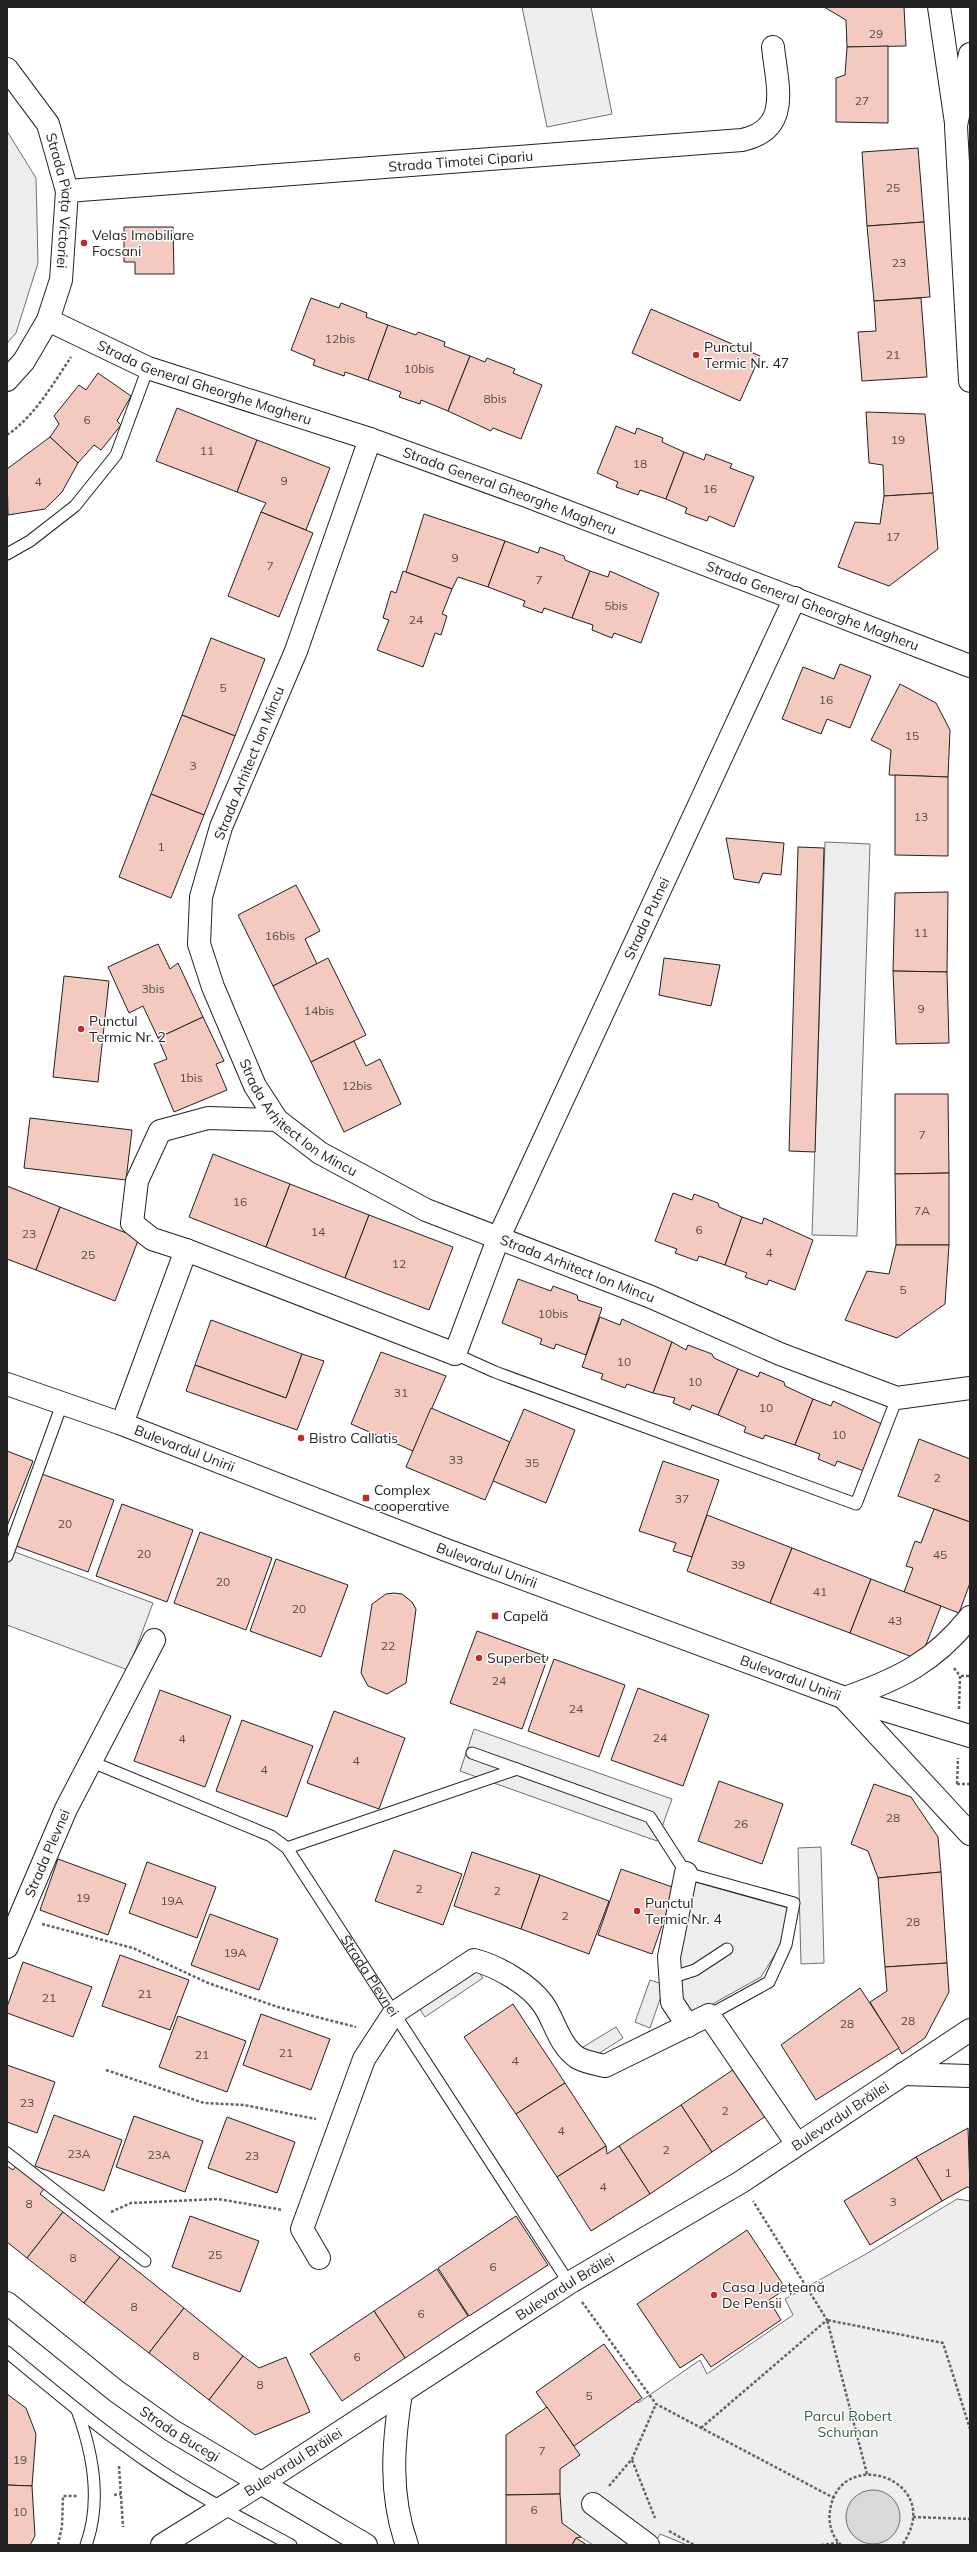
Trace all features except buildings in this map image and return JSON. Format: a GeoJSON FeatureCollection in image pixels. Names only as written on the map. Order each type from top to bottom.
{"type":"FeatureCollection","features":[{"type":"Feature","properties":{"kind":"street"},"geometry":{"type":"LineString","coordinates":[[939,7],[956,126],[970,382]]}},
{"type":"Feature","properties":{"kind":"street","name":"Strada Timotei Cipariu"},"geometry":{"type":"LineString","coordinates":[[67,192],[742,140],[757,137],[769,128],[777,113],[778,97],[773,47]]}},
{"type":"Feature","properties":{"kind":"street"},"geometry":{"type":"LineString","coordinates":[[956,126],[970,54]]}},
{"type":"Feature","properties":{"kind":"street","name":"Strada Piața Victoriei"},"geometry":{"type":"LineString","coordinates":[[7,69],[48,124],[67,192],[61,280],[48,320],[24,361],[7,380]]}},
{"type":"Feature","properties":{"kind":"street","name":"Strada General Gheorghe Magheru"},"geometry":{"type":"LineString","coordinates":[[48,320],[148,368],[370,439],[795,598],[970,666]]}},
{"type":"Feature","properties":{"kind":"street","name":"Strada Arhitect Ion Mincu"},"geometry":{"type":"LineString","coordinates":[[370,439],[296,651],[221,827],[201,897],[199,944],[213,987],[255,1086],[277,1120],[320,1153],[426,1210],[651,1297],[780,1354],[897,1398],[970,1388]]}},
{"type":"Feature","properties":{"kind":"street","name":"Strada Putnei"},"geometry":{"type":"LineString","coordinates":[[455,1354],[498,1239],[795,598]]}},
{"type":"Feature","properties":{"kind":"street"},"geometry":{"type":"LineString","coordinates":[[277,1120],[208,1118],[160,1131],[137,1181],[132,1223],[152,1239],[186,1250],[455,1354]]}},
{"type":"Feature","properties":{"kind":"street"},"geometry":{"type":"LineString","coordinates":[[122,1424],[186,1250]]}},
{"type":"Feature","properties":{"kind":"street","name":"Bulevardul Unirii"},"geometry":{"type":"LineString","coordinates":[[7,1384],[122,1424],[439,1547],[845,1698],[964,1735]]}},
{"type":"Feature","properties":{"kind":"street"},"geometry":{"type":"LineString","coordinates":[[970,1616],[939,1651],[915,1668],[875,1687],[845,1698],[970,1834]]}},
{"type":"Feature","properties":{"kind":"street","name":"Strada Plevnei"},"geometry":{"type":"LineString","coordinates":[[7,1947],[18,1917],[66,1809],[92,1762],[154,1640]]}},
{"type":"Feature","properties":{"kind":"street"},"geometry":{"type":"LineString","coordinates":[[686,1873],[669,1957],[672,2002],[688,2026]]}},
{"type":"Feature","properties":{"kind":"street"},"geometry":{"type":"LineString","coordinates":[[319,2258],[302,2229],[364,2059],[394,2013],[474,1960],[494,1965],[516,1980],[543,2003],[563,2042],[578,2058],[605,2066],[709,2015],[797,2144]]}},
{"type":"Feature","properties":{"kind":"street","name":"Bulevardul Brăilei"},"geometry":{"type":"LineString","coordinates":[[162,2545],[262,2483],[569,2283],[741,2182],[970,2030]]}},
{"type":"Feature","properties":{"kind":"street"},"geometry":{"type":"LineString","coordinates":[[903,2074],[970,2076]]}},
{"type":"Feature","properties":{"kind":"street","name":"Strada Bucegi"},"geometry":{"type":"LineString","coordinates":[[7,2303],[116,2391],[196,2446],[262,2483],[366,2545]]}},
{"type":"Feature","properties":{"kind":"street"},"geometry":{"type":"LineString","coordinates":[[401,2393],[394,2439],[394,2486],[407,2545]]}},
{"type":"Feature","properties":{"kind":"street"},"geometry":{"type":"LineString","coordinates":[[593,2504],[648,2545]]}},
{"type":"Feature","properties":{"kind":"lane"},"geometry":{"type":"LineString","coordinates":[[7,554],[30,541],[75,506],[116,455],[148,368]]}},
{"type":"Feature","properties":{"kind":"lane"},"geometry":{"type":"LineString","coordinates":[[455,1354],[495,1372],[856,1504],[897,1398]]}},
{"type":"Feature","properties":{"kind":"lane"},"geometry":{"type":"LineString","coordinates":[[7,1556],[62,1404]]}},
{"type":"Feature","properties":{"kind":"lane"},"geometry":{"type":"LineString","coordinates":[[472,1753],[650,1817],[686,1873],[794,1903],[786,1945],[769,1982],[709,2015]]}},
{"type":"Feature","properties":{"kind":"lane","name":"Strada Plevnei"},"geometry":{"type":"LineString","coordinates":[[92,1762],[271,1836],[287,1848],[569,2283]]}},
{"type":"Feature","properties":{"kind":"lane"},"geometry":{"type":"LineString","coordinates":[[287,1848],[516,1769]]}},
{"type":"Feature","properties":{"kind":"lane"},"geometry":{"type":"LineString","coordinates":[[670,1978],[695,1970],[727,1948]]}},
{"type":"Feature","properties":{"kind":"lane"},"geometry":{"type":"LineString","coordinates":[[7,2153],[145,2261]]}},
{"type":"Feature","properties":{"kind":"lane"},"geometry":{"type":"LineString","coordinates":[[7,2352],[77,2409],[150,2464],[222,2508],[291,2545]]}},
{"type":"Feature","properties":{"kind":"lane"},"geometry":{"type":"LineString","coordinates":[[77,2409],[87,2437],[93,2466],[94,2495],[86,2545]]}},
{"type":"Feature","properties":{"kind":"path"},"geometry":{"type":"LineString","coordinates":[[7,435],[16,429],[53,385],[84,337]]}},
{"type":"Feature","properties":{"kind":"path"},"geometry":{"type":"LineString","coordinates":[[964,1735],[960,1676],[970,1676]]}},
{"type":"Feature","properties":{"kind":"path"},"geometry":{"type":"LineString","coordinates":[[957,1784],[970,1784]]}},
{"type":"Feature","properties":{"kind":"path"},"geometry":{"type":"LineString","coordinates":[[18,1917],[132,1948],[208,1983],[278,2007],[380,2034]]}},
{"type":"Feature","properties":{"kind":"path"},"geometry":{"type":"LineString","coordinates":[[106,2070],[204,2103],[244,2105],[340,2123]]}},
{"type":"Feature","properties":{"kind":"path"},"geometry":{"type":"LineString","coordinates":[[741,2182],[827,2320],[867,2474]]}},
{"type":"Feature","properties":{"kind":"path"},"geometry":{"type":"LineString","coordinates":[[92,2220],[131,2203],[218,2199],[307,2214]]}},
{"type":"Feature","properties":{"kind":"path"},"geometry":{"type":"LineString","coordinates":[[569,2283],[656,2404],[834,2498]]}},
{"type":"Feature","properties":{"kind":"path"},"geometry":{"type":"LineString","coordinates":[[701,2428],[827,2320]]}},
{"type":"Feature","properties":{"kind":"path"},"geometry":{"type":"LineString","coordinates":[[827,2320],[943,2344],[970,2428]]}},
{"type":"Feature","properties":{"kind":"path"},"geometry":{"type":"LineString","coordinates":[[593,2504],[632,2459],[656,2404]]}},
{"type":"Feature","properties":{"kind":"path"},"geometry":{"type":"LineString","coordinates":[[632,2459],[657,2524]]}},
{"type":"Feature","properties":{"kind":"path"},"geometry":{"type":"LineString","coordinates":[[119,2465],[124,2527]]}},
{"type":"Feature","properties":{"kind":"path"},"geometry":{"type":"LineString","coordinates":[[821,2545],[840,2544],[832,2531],[829,2518],[834,2498],[846,2483],[867,2474],[886,2476],[898,2483],[908,2494],[913,2507],[913,2516],[909,2535],[902,2545]]}},
{"type":"Feature","properties":{"kind":"path"},"geometry":{"type":"LineString","coordinates":[[58,2545],[62,2526],[63,2496]]}},
{"type":"Feature","properties":{"kind":"path"},"geometry":{"type":"LineString","coordinates":[[913,2516],[970,2519]]}},
{"type":"Feature","properties":{"kind":"green space"},"geometry":{"type":"Polygon","coordinates":[[[522,7],[591,7],[612,114],[547,127],[522,7]]]}},
{"type":"Feature","properties":{"kind":"green space","name":"Parcul Robert Schuman"},"geometry":{"type":"Polygon","coordinates":[[[957,2199],[970,2201],[970,2545],[687,2545],[660,2534],[654,2545],[593,2545],[556,2520],[542,2455],[629,2390],[638,2403],[700,2360],[707,2374],[793,2315],[785,2299],[866,2254],[957,2199]]]}},
{"type":"Feature","properties":{"kind":"shaded area"},"geometry":{"type":"Polygon","coordinates":[[[7,131],[36,178],[38,263],[16,333],[7,343],[7,131]]]}},
{"type":"Feature","properties":{"kind":"shaded area"},"geometry":{"type":"Polygon","coordinates":[[[825,842],[870,844],[857,1236],[812,1235],[825,842]]]}},
{"type":"Feature","properties":{"kind":"shaded area"},"geometry":{"type":"Polygon","coordinates":[[[12,1551],[153,1603],[128,1670],[7,1625],[7,1564],[12,1551]]]}},
{"type":"Feature","properties":{"kind":"shaded area"},"geometry":{"type":"Polygon","coordinates":[[[474,1729],[672,1799],[657,1841],[460,1771],[474,1729]]]}},
{"type":"Feature","properties":{"kind":"shaded area"},"geometry":{"type":"Polygon","coordinates":[[[821,1847],[824,1963],[801,1964],[798,1848],[821,1847]]]}},
{"type":"Feature","properties":{"kind":"shaded area"},"geometry":{"type":"Polygon","coordinates":[[[695,1882],[788,1908],[782,1943],[761,1977],[689,2017],[677,1995],[678,1942],[695,1882]]]}},
{"type":"Feature","properties":{"kind":"shaded area"},"geometry":{"type":"Polygon","coordinates":[[[473,1964],[483,1978],[425,2017],[416,2003],[473,1964]]]}},
{"type":"Feature","properties":{"kind":"shaded area"},"geometry":{"type":"Polygon","coordinates":[[[650,1980],[665,1985],[650,2028],[635,2022],[650,1980]]]}},
{"type":"Feature","properties":{"kind":"shaded area"},"geometry":{"type":"Polygon","coordinates":[[[616,2027],[623,2038],[590,2059],[583,2047],[616,2027]]]}},
{"type":"Feature","properties":{"kind":"shaded area"},"geometry":{"type":"Polygon","coordinates":[[[873,2490],[883,2492],[892,2498],[898,2507],[900,2517],[898,2527],[892,2536],[883,2542],[873,2544],[863,2542],[854,2536],[848,2527],[846,2517],[848,2507],[854,2498],[863,2492],[873,2490]]]}},
{"type":"Feature","properties":{"kind":"place","name":"Velas Imobiliare Focsani"},"geometry":{"type":"Point","coordinates":[84,243]}},
{"type":"Feature","properties":{"kind":"place","name":"Punctul Termic Nr. 47"},"geometry":{"type":"Point","coordinates":[696,355]}},
{"type":"Feature","properties":{"kind":"place","name":"Punctul Termic Nr. 2"},"geometry":{"type":"Point","coordinates":[81,1029]}},
{"type":"Feature","properties":{"kind":"place","name":"Bistro Callatis"},"geometry":{"type":"Point","coordinates":[301,1438]}},
{"type":"Feature","properties":{"kind":"place","name":"Complex cooperative"},"geometry":{"type":"Point","coordinates":[366,1498]}},
{"type":"Feature","properties":{"kind":"place","name":"Capelă"},"geometry":{"type":"Point","coordinates":[495,1616]}},
{"type":"Feature","properties":{"kind":"place","name":"Superbet"},"geometry":{"type":"Point","coordinates":[479,1658]}},
{"type":"Feature","properties":{"kind":"place","name":"Punctul Termic Nr. 4"},"geometry":{"type":"Point","coordinates":[637,1911]}},
{"type":"Feature","properties":{"kind":"place","name":"Casa Județeană De Pensii"},"geometry":{"type":"Point","coordinates":[714,2295]}}]}
